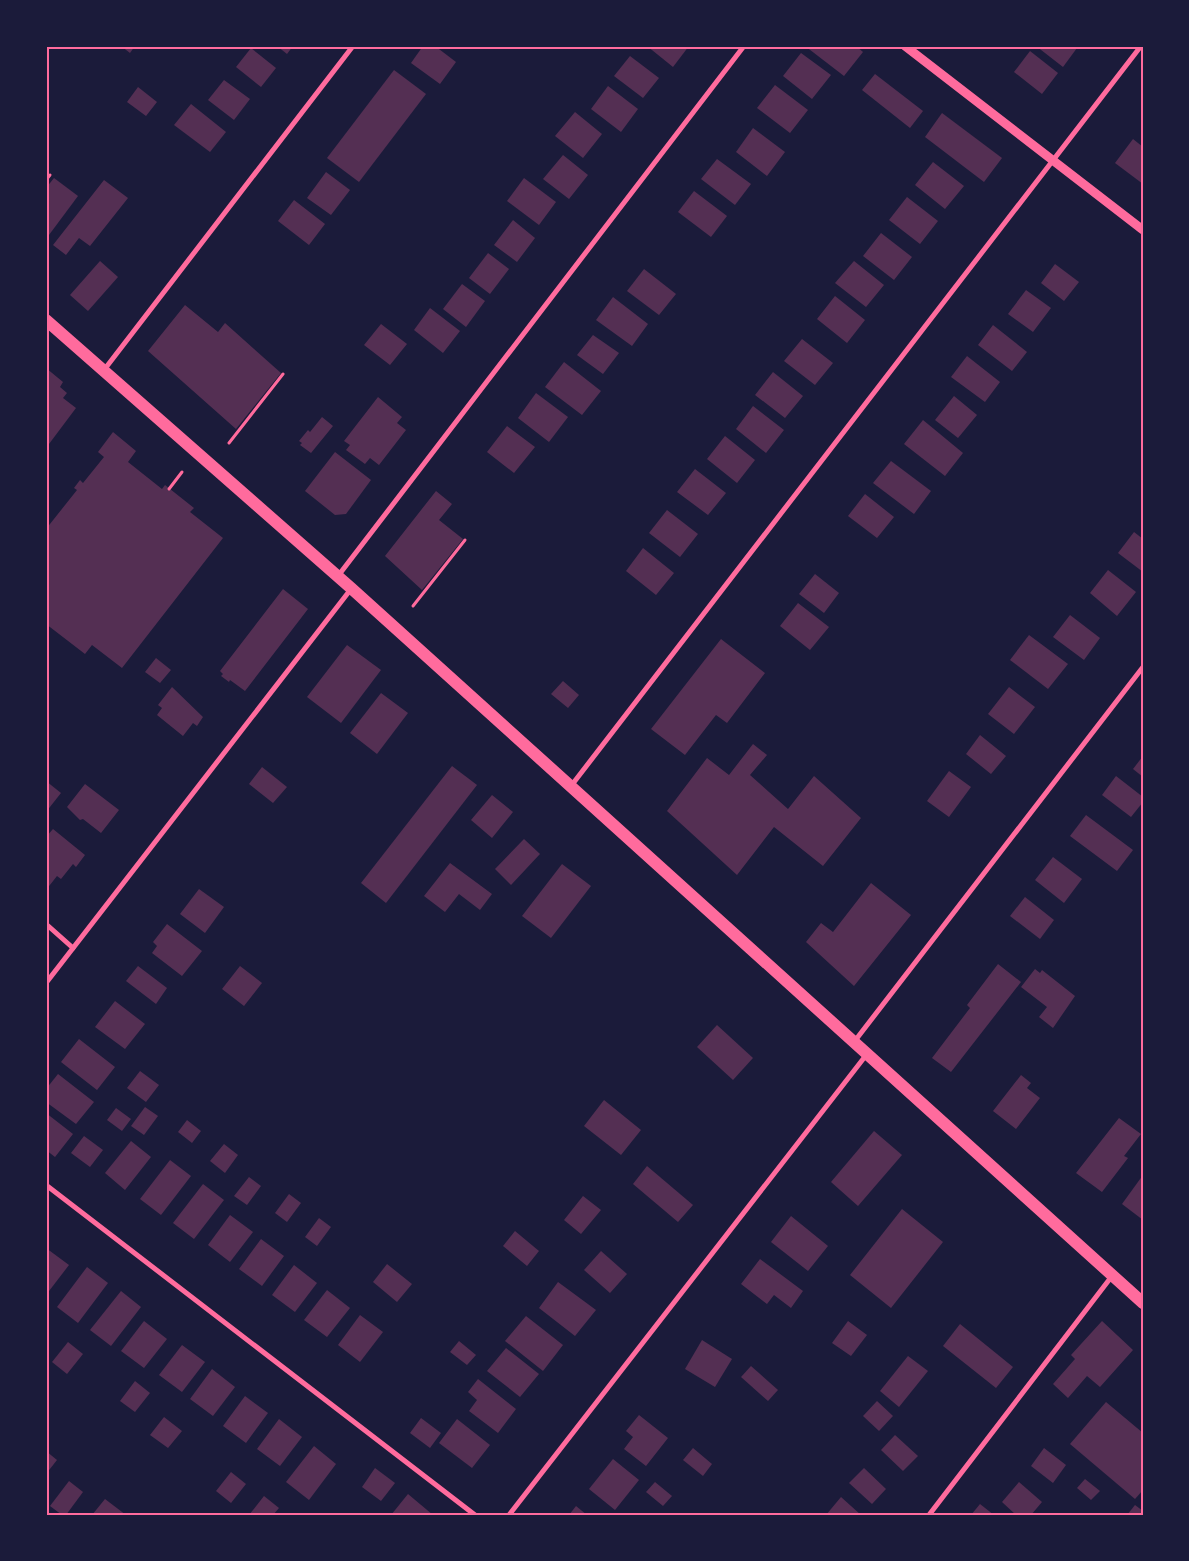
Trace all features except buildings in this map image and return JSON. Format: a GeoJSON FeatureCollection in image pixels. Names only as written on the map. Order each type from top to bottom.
{"type":"FeatureCollection","features":[{"type":"Feature","properties":{"kind":"main road"},"geometry":{"type":"LineString","coordinates":[[46,320],[338,576],[1143,1303]]}},
{"type":"Feature","properties":{"kind":"street"},"geometry":{"type":"LineString","coordinates":[[104,370],[353,46]]}},
{"type":"Feature","properties":{"kind":"street"},"geometry":{"type":"LineString","coordinates":[[338,576],[744,46]]}},
{"type":"Feature","properties":{"kind":"street"},"geometry":{"type":"LineString","coordinates":[[905,46],[1143,230]]}},
{"type":"Feature","properties":{"kind":"street"},"geometry":{"type":"LineString","coordinates":[[571,787],[1141,46]]}},
{"type":"Feature","properties":{"kind":"street"},"geometry":{"type":"LineString","coordinates":[[46,983],[351,588]]}},
{"type":"Feature","properties":{"kind":"street"},"geometry":{"type":"LineString","coordinates":[[854,1042],[1143,667]]}},
{"type":"Feature","properties":{"kind":"street"},"geometry":{"type":"LineString","coordinates":[[46,924],[73,948]]}},
{"type":"Feature","properties":{"kind":"street"},"geometry":{"type":"LineString","coordinates":[[509,1515],[867,1054]]}},
{"type":"Feature","properties":{"kind":"street"},"geometry":{"type":"LineString","coordinates":[[46,1185],[475,1515]]}},
{"type":"Feature","properties":{"kind":"street"},"geometry":{"type":"LineString","coordinates":[[929,1515],[1113,1276]]}},
{"type":"Feature","properties":{"kind":"path"},"geometry":{"type":"LineString","coordinates":[[46,180],[50,175]]}},
{"type":"Feature","properties":{"kind":"path"},"geometry":{"type":"LineString","coordinates":[[229,443],[283,374]]}},
{"type":"Feature","properties":{"kind":"path"},"geometry":{"type":"LineString","coordinates":[[169,489],[182,472]]}},
{"type":"Feature","properties":{"kind":"path"},"geometry":{"type":"LineString","coordinates":[[413,606],[465,540]]}}]}
